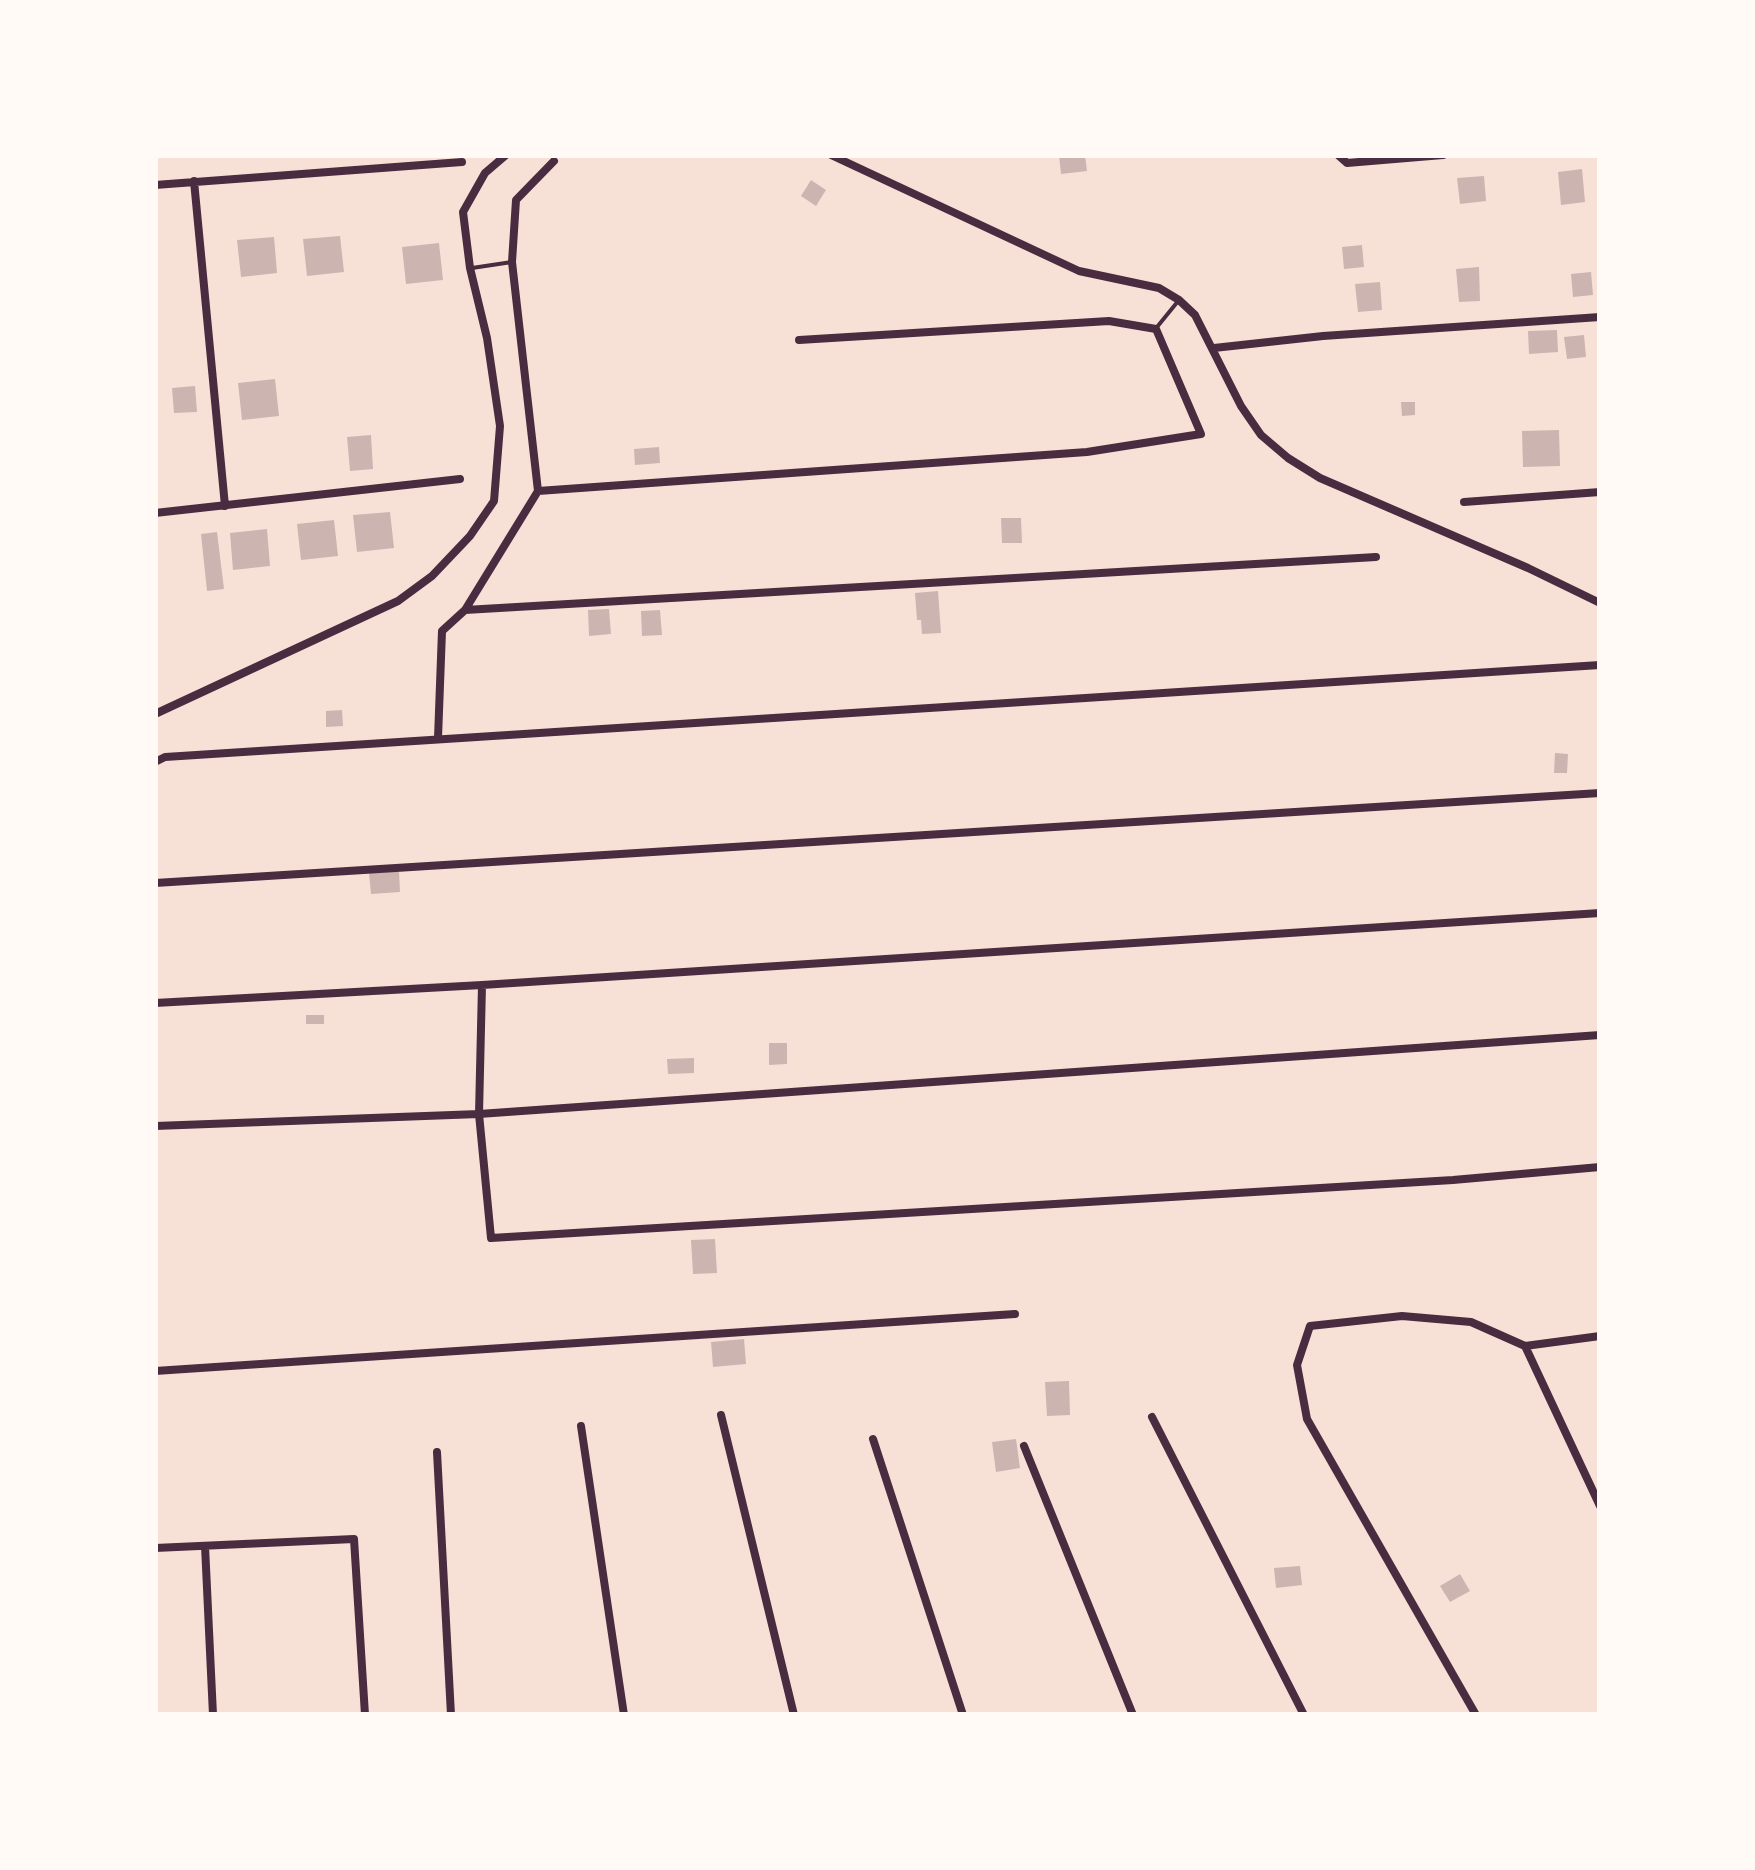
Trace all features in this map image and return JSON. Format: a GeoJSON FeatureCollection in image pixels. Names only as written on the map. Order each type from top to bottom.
{"type":"FeatureCollection","features":[{"type":"Feature","properties":{"kind":"street"},"geometry":{"type":"LineString","coordinates":[[155,714],[398,601],[432,576],[470,536],[494,500],[500,426],[463,212],[485,173],[506,155]]}},
{"type":"Feature","properties":{"kind":"street"},"geometry":{"type":"LineString","coordinates":[[831,155],[1079,272],[1159,288],[1195,315],[1242,406],[1261,435],[1288,458],[1320,478],[1600,603]]}},
{"type":"Feature","properties":{"kind":"street"},"geometry":{"type":"LineString","coordinates":[[1338,155],[1347,164],[1443,155]]}},
{"type":"Feature","properties":{"kind":"street"},"geometry":{"type":"LineString","coordinates":[[438,738],[442,631],[465,610],[538,492],[512,262],[516,200],[554,161]]}},
{"type":"Feature","properties":{"kind":"street"},"geometry":{"type":"LineString","coordinates":[[155,185],[462,162]]}},
{"type":"Feature","properties":{"kind":"street"},"geometry":{"type":"LineString","coordinates":[[194,181],[225,506]]}},
{"type":"Feature","properties":{"kind":"street"},"geometry":{"type":"LineString","coordinates":[[1214,348],[1323,336],[1600,317]]}},
{"type":"Feature","properties":{"kind":"street"},"geometry":{"type":"LineString","coordinates":[[538,492],[1087,452],[1201,434],[1156,329],[1108,320],[799,340]]}},
{"type":"Feature","properties":{"kind":"street"},"geometry":{"type":"LineString","coordinates":[[155,512],[460,479]]}},
{"type":"Feature","properties":{"kind":"street"},"geometry":{"type":"LineString","coordinates":[[1464,502],[1600,492]]}},
{"type":"Feature","properties":{"kind":"street"},"geometry":{"type":"LineString","coordinates":[[465,610],[1376,557]]}},
{"type":"Feature","properties":{"kind":"street"},"geometry":{"type":"LineString","coordinates":[[155,762],[165,757],[438,738],[1600,665]]}},
{"type":"Feature","properties":{"kind":"street"},"geometry":{"type":"LineString","coordinates":[[155,883],[1600,794]]}},
{"type":"Feature","properties":{"kind":"street"},"geometry":{"type":"LineString","coordinates":[[155,1003],[1600,913]]}},
{"type":"Feature","properties":{"kind":"street"},"geometry":{"type":"LineString","coordinates":[[482,985],[479,1114],[490,1238],[1452,1180],[1600,1167]]}},
{"type":"Feature","properties":{"kind":"street"},"geometry":{"type":"LineString","coordinates":[[155,1126],[479,1114],[1600,1035]]}},
{"type":"Feature","properties":{"kind":"street"},"geometry":{"type":"LineString","coordinates":[[155,1372],[1014,1314]]}},
{"type":"Feature","properties":{"kind":"street"},"geometry":{"type":"LineString","coordinates":[[1476,1715],[1307,1419],[1297,1365],[1310,1326],[1402,1316],[1471,1322],[1525,1346],[1600,1336]]}},
{"type":"Feature","properties":{"kind":"street"},"geometry":{"type":"LineString","coordinates":[[1525,1346],[1600,1506]]}},
{"type":"Feature","properties":{"kind":"street"},"geometry":{"type":"LineString","coordinates":[[721,1415],[794,1715]]}},
{"type":"Feature","properties":{"kind":"street"},"geometry":{"type":"LineString","coordinates":[[1152,1417],[1304,1715]]}},
{"type":"Feature","properties":{"kind":"street"},"geometry":{"type":"LineString","coordinates":[[581,1426],[624,1715]]}},
{"type":"Feature","properties":{"kind":"street"},"geometry":{"type":"LineString","coordinates":[[873,1440],[963,1715]]}},
{"type":"Feature","properties":{"kind":"street"},"geometry":{"type":"LineString","coordinates":[[1024,1446],[1132,1715]]}},
{"type":"Feature","properties":{"kind":"street"},"geometry":{"type":"LineString","coordinates":[[436,1452],[451,1715]]}},
{"type":"Feature","properties":{"kind":"street"},"geometry":{"type":"LineString","coordinates":[[155,1548],[354,1539],[364,1715]]}},
{"type":"Feature","properties":{"kind":"street"},"geometry":{"type":"LineString","coordinates":[[204,1546],[213,1715]]}},
{"type":"Feature","properties":{"kind":"lane"},"geometry":{"type":"LineString","coordinates":[[470,268],[512,262]]}},
{"type":"Feature","properties":{"kind":"lane"},"geometry":{"type":"LineString","coordinates":[[1156,329],[1179,300]]}},
{"type":"Feature","properties":{"kind":"building"},"geometry":{"type":"Polygon","coordinates":[[[1059,155],[1085,155],[1087,171],[1061,174],[1059,155]]]}},
{"type":"Feature","properties":{"kind":"building"},"geometry":{"type":"Polygon","coordinates":[[[1582,169],[1585,202],[1561,205],[1558,172],[1582,169]]]}},
{"type":"Feature","properties":{"kind":"building"},"geometry":{"type":"Polygon","coordinates":[[[1484,176],[1486,201],[1460,204],[1457,178],[1484,176]]]}},
{"type":"Feature","properties":{"kind":"building"},"geometry":{"type":"Polygon","coordinates":[[[811,180],[826,190],[816,206],[801,196],[811,180]]]}},
{"type":"Feature","properties":{"kind":"building"},"geometry":{"type":"Polygon","coordinates":[[[340,236],[344,272],[307,276],[303,239],[340,236]]]}},
{"type":"Feature","properties":{"kind":"building"},"geometry":{"type":"Polygon","coordinates":[[[274,237],[277,273],[241,277],[237,240],[274,237]]]}},
{"type":"Feature","properties":{"kind":"building"},"geometry":{"type":"Polygon","coordinates":[[[439,243],[443,280],[406,284],[402,247],[439,243]]]}},
{"type":"Feature","properties":{"kind":"building"},"geometry":{"type":"Polygon","coordinates":[[[1362,245],[1364,267],[1344,269],[1342,247],[1362,245]]]}},
{"type":"Feature","properties":{"kind":"building"},"geometry":{"type":"Polygon","coordinates":[[[1479,267],[1480,301],[1459,302],[1456,269],[1479,267]]]}},
{"type":"Feature","properties":{"kind":"building"},"geometry":{"type":"Polygon","coordinates":[[[1591,272],[1593,295],[1573,297],[1571,274],[1591,272]]]}},
{"type":"Feature","properties":{"kind":"building"},"geometry":{"type":"Polygon","coordinates":[[[1380,282],[1382,310],[1358,312],[1355,284],[1380,282]]]}},
{"type":"Feature","properties":{"kind":"building"},"geometry":{"type":"Polygon","coordinates":[[[1557,330],[1558,352],[1529,354],[1528,331],[1557,330]]]}},
{"type":"Feature","properties":{"kind":"building"},"geometry":{"type":"Polygon","coordinates":[[[1584,335],[1586,357],[1567,359],[1564,337],[1584,335]]]}},
{"type":"Feature","properties":{"kind":"building"},"geometry":{"type":"Polygon","coordinates":[[[275,379],[279,416],[242,420],[238,383],[275,379]]]}},
{"type":"Feature","properties":{"kind":"building"},"geometry":{"type":"Polygon","coordinates":[[[195,386],[197,412],[174,413],[172,388],[195,386]]]}},
{"type":"Feature","properties":{"kind":"building"},"geometry":{"type":"Polygon","coordinates":[[[1401,402],[1415,402],[1415,415],[1402,416],[1401,402]]]}},
{"type":"Feature","properties":{"kind":"building"},"geometry":{"type":"Polygon","coordinates":[[[1559,430],[1560,466],[1523,467],[1522,431],[1559,430]]]}},
{"type":"Feature","properties":{"kind":"building"},"geometry":{"type":"Polygon","coordinates":[[[371,435],[373,469],[350,471],[347,437],[371,435]]]}},
{"type":"Feature","properties":{"kind":"building"},"geometry":{"type":"Polygon","coordinates":[[[659,447],[660,463],[635,465],[634,449],[659,447]]]}},
{"type":"Feature","properties":{"kind":"building"},"geometry":{"type":"Polygon","coordinates":[[[390,512],[394,548],[357,552],[353,515],[390,512]]]}},
{"type":"Feature","properties":{"kind":"building"},"geometry":{"type":"Polygon","coordinates":[[[1001,518],[1021,518],[1022,543],[1002,543],[1001,518]]]}},
{"type":"Feature","properties":{"kind":"building"},"geometry":{"type":"Polygon","coordinates":[[[334,520],[338,556],[301,560],[297,524],[334,520]]]}},
{"type":"Feature","properties":{"kind":"building"},"geometry":{"type":"Polygon","coordinates":[[[267,529],[270,566],[233,570],[230,533],[267,529]]]}},
{"type":"Feature","properties":{"kind":"building"},"geometry":{"type":"Polygon","coordinates":[[[217,532],[224,589],[207,591],[201,534],[217,532]]]}},
{"type":"Feature","properties":{"kind":"building"},"geometry":{"type":"Polygon","coordinates":[[[938,591],[941,633],[922,634],[915,593],[938,591]]]}},
{"type":"Feature","properties":{"kind":"building"},"geometry":{"type":"Polygon","coordinates":[[[609,609],[611,634],[589,636],[588,610],[609,609]]]}},
{"type":"Feature","properties":{"kind":"building"},"geometry":{"type":"Polygon","coordinates":[[[660,610],[662,635],[642,636],[641,611],[660,610]]]}},
{"type":"Feature","properties":{"kind":"building"},"geometry":{"type":"Polygon","coordinates":[[[342,710],[343,726],[326,727],[326,711],[342,710]]]}},
{"type":"Feature","properties":{"kind":"building"},"geometry":{"type":"Polygon","coordinates":[[[1555,753],[1568,754],[1567,773],[1554,773],[1555,753]]]}},
{"type":"Feature","properties":{"kind":"building"},"geometry":{"type":"Polygon","coordinates":[[[399,871],[400,892],[371,894],[369,873],[399,871]]]}},
{"type":"Feature","properties":{"kind":"building"},"geometry":{"type":"Polygon","coordinates":[[[306,1015],[324,1015],[324,1024],[306,1024],[306,1015]]]}},
{"type":"Feature","properties":{"kind":"building"},"geometry":{"type":"Polygon","coordinates":[[[769,1043],[787,1043],[787,1064],[769,1065],[769,1043]]]}},
{"type":"Feature","properties":{"kind":"building"},"geometry":{"type":"Polygon","coordinates":[[[694,1058],[694,1073],[668,1074],[667,1059],[694,1058]]]}},
{"type":"Feature","properties":{"kind":"building"},"geometry":{"type":"Polygon","coordinates":[[[715,1239],[717,1273],[693,1274],[691,1240],[715,1239]]]}},
{"type":"Feature","properties":{"kind":"building"},"geometry":{"type":"Polygon","coordinates":[[[744,1339],[746,1364],[713,1367],[711,1342],[744,1339]]]}},
{"type":"Feature","properties":{"kind":"building"},"geometry":{"type":"Polygon","coordinates":[[[1069,1381],[1070,1415],[1047,1416],[1045,1382],[1069,1381]]]}},
{"type":"Feature","properties":{"kind":"building"},"geometry":{"type":"Polygon","coordinates":[[[1016,1439],[1020,1468],[996,1472],[992,1442],[1016,1439]]]}},
{"type":"Feature","properties":{"kind":"building"},"geometry":{"type":"Polygon","coordinates":[[[1300,1566],[1302,1585],[1276,1588],[1274,1568],[1300,1566]]]}},
{"type":"Feature","properties":{"kind":"building"},"geometry":{"type":"Polygon","coordinates":[[[1460,1574],[1470,1591],[1450,1602],[1440,1586],[1460,1574]]]}}]}
